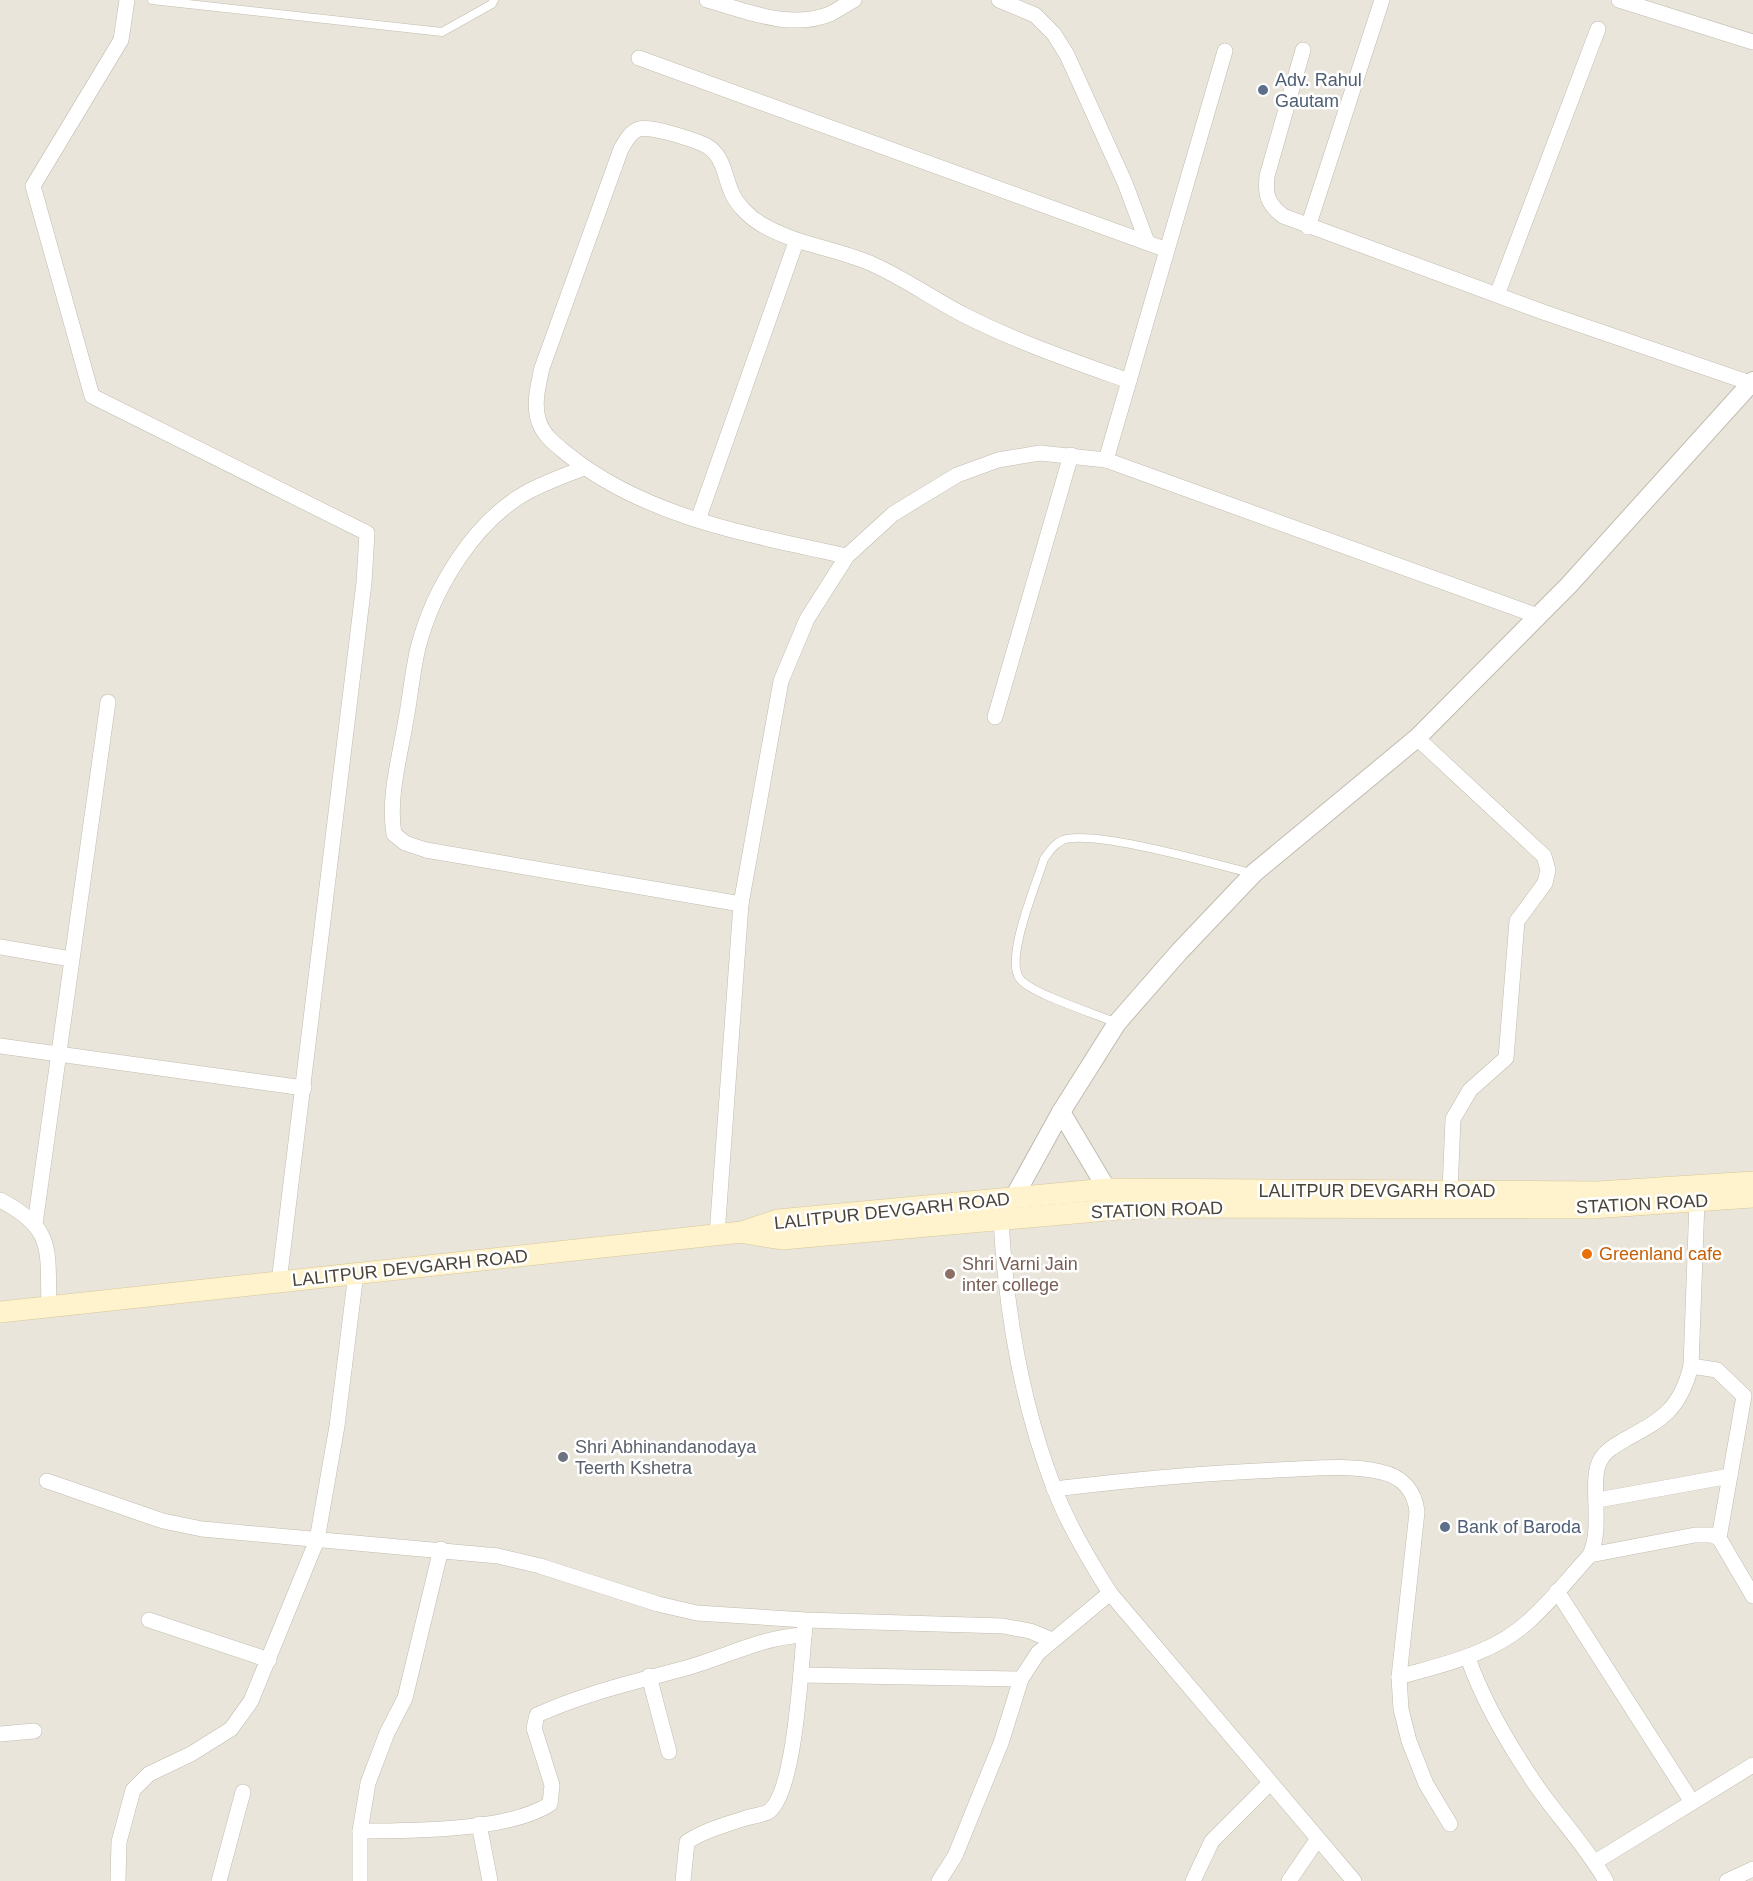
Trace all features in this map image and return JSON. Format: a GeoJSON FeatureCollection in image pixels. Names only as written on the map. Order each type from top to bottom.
{"type":"FeatureCollection","features":[{"type":"Feature","properties":{"kind":"main road","name":"LALITPUR DEVGARH ROAD"},"geometry":{"type":"LineString","coordinates":[[0,1312],[717,1235],[742,1232],[778,1220],[1107,1189],[1598,1192],[1753,1182]]}},
{"type":"Feature","properties":{"kind":"main road","name":"STATION ROAD"},"geometry":{"type":"LineString","coordinates":[[742,1232],[782,1239],[1119,1209],[1172,1207],[1592,1208],[1753,1197]]}},
{"type":"Feature","properties":{"kind":"street"},"geometry":{"type":"LineString","coordinates":[[127,0],[121,40],[33,186],[93,396],[367,533],[364,583],[279,1282]]}},
{"type":"Feature","properties":{"kind":"street"},"geometry":{"type":"LineString","coordinates":[[708,0],[774,19],[791,21],[831,13],[854,0]]}},
{"type":"Feature","properties":{"kind":"street"},"geometry":{"type":"LineString","coordinates":[[999,0],[1035,15],[1054,34],[1067,55],[1125,183],[1147,242]]}},
{"type":"Feature","properties":{"kind":"street"},"geometry":{"type":"LineString","coordinates":[[1308,227],[1382,0]]}},
{"type":"Feature","properties":{"kind":"street"},"geometry":{"type":"LineString","coordinates":[[1619,0],[1753,42]]}},
{"type":"Feature","properties":{"kind":"street"},"geometry":{"type":"LineString","coordinates":[[1497,295],[1598,29]]}},
{"type":"Feature","properties":{"kind":"street"},"geometry":{"type":"LineString","coordinates":[[1303,50],[1267,176],[1265,194],[1271,206],[1283,216],[1497,295],[1752,383],[1538,616],[1417,738],[1254,873],[1179,952],[1117,1023],[1061,1112],[1001,1220],[1011,1328],[1021,1377],[1054,1489],[1084,1552],[1110,1593],[1354,1881]]}},
{"type":"Feature","properties":{"kind":"street"},"geometry":{"type":"LineString","coordinates":[[1106,460],[1225,51]]}},
{"type":"Feature","properties":{"kind":"street"},"geometry":{"type":"LineString","coordinates":[[639,58],[1167,250]]}},
{"type":"Feature","properties":{"kind":"street"},"geometry":{"type":"LineString","coordinates":[[847,556],[769,539],[698,520],[654,505],[584,468],[546,437],[538,422],[537,387],[621,149],[628,138],[638,130],[652,128],[705,145],[721,160],[731,193],[743,210],[760,223],[796,242],[871,263],[975,320],[1036,348],[1129,381]]}},
{"type":"Feature","properties":{"kind":"street"},"geometry":{"type":"LineString","coordinates":[[698,520],[796,242]]}},
{"type":"Feature","properties":{"kind":"street"},"geometry":{"type":"LineString","coordinates":[[717,1235],[741,904],[781,681],[807,619],[847,556],[893,514],[957,475],[998,460],[1040,453],[1106,460],[1538,616]]}},
{"type":"Feature","properties":{"kind":"street"},"geometry":{"type":"LineString","coordinates":[[995,717],[1071,455]]}},
{"type":"Feature","properties":{"kind":"street"},"geometry":{"type":"LineString","coordinates":[[584,468],[527,492],[497,516],[468,547],[443,582],[427,619],[418,650],[394,789],[391,819],[394,834],[405,843],[426,850],[741,904]]}},
{"type":"Feature","properties":{"kind":"street"},"geometry":{"type":"LineString","coordinates":[[35,1224],[108,702]]}},
{"type":"Feature","properties":{"kind":"street"},"geometry":{"type":"LineString","coordinates":[[1417,738],[1544,856],[1548,870],[1545,883],[1517,921],[1506,1058],[1470,1090],[1454,1119],[1450,1191]]}},
{"type":"Feature","properties":{"kind":"street"},"geometry":{"type":"LineString","coordinates":[[0,947],[71,959]]}},
{"type":"Feature","properties":{"kind":"street"},"geometry":{"type":"LineString","coordinates":[[0,1046],[304,1088]]}},
{"type":"Feature","properties":{"kind":"street"},"geometry":{"type":"LineString","coordinates":[[1061,1112],[1119,1209]]}},
{"type":"Feature","properties":{"kind":"street"},"geometry":{"type":"LineString","coordinates":[[0,1200],[18,1209],[35,1224],[47,1243],[49,1306]]}},
{"type":"Feature","properties":{"kind":"street"},"geometry":{"type":"LineString","coordinates":[[1399,1677],[1468,1658],[1507,1637],[1529,1621],[1590,1555],[1595,1545],[1598,1522],[1600,1461],[1610,1448],[1662,1419],[1676,1404],[1686,1386],[1691,1366],[1697,1201]]}},
{"type":"Feature","properties":{"kind":"street"},"geometry":{"type":"LineString","coordinates":[[118,1881],[119,1842],[133,1790],[149,1774],[191,1754],[231,1729],[251,1701],[317,1540],[337,1426],[356,1273]]}},
{"type":"Feature","properties":{"kind":"street"},"geometry":{"type":"LineString","coordinates":[[1691,1366],[1717,1370],[1744,1396],[1719,1538]]}},
{"type":"Feature","properties":{"kind":"street"},"geometry":{"type":"LineString","coordinates":[[1054,1489],[1190,1474],[1341,1467],[1383,1472],[1408,1485],[1416,1499],[1417,1512],[1399,1677],[1401,1709],[1409,1741],[1426,1784],[1450,1824]]}},
{"type":"Feature","properties":{"kind":"street"},"geometry":{"type":"LineString","coordinates":[[1598,1500],[1730,1476]]}},
{"type":"Feature","properties":{"kind":"street"},"geometry":{"type":"LineString","coordinates":[[47,1481],[163,1521],[202,1529],[498,1556],[540,1566],[658,1604],[697,1613],[805,1627],[1003,1626],[1030,1631],[1052,1640]]}},
{"type":"Feature","properties":{"kind":"street"},"geometry":{"type":"LineString","coordinates":[[1590,1555],[1695,1535],[1712,1535],[1719,1538],[1753,1596]]}},
{"type":"Feature","properties":{"kind":"street"},"geometry":{"type":"LineString","coordinates":[[360,1881],[360,1832],[368,1783],[387,1733],[405,1698],[441,1550]]}},
{"type":"Feature","properties":{"kind":"street"},"geometry":{"type":"LineString","coordinates":[[1557,1591],[1692,1802]]}},
{"type":"Feature","properties":{"kind":"street"},"geometry":{"type":"LineString","coordinates":[[939,1881],[955,1856],[968,1825],[1001,1743],[1021,1679],[1038,1653],[1110,1593]]}},
{"type":"Feature","properties":{"kind":"street"},"geometry":{"type":"LineString","coordinates":[[149,1620],[269,1660]]}},
{"type":"Feature","properties":{"kind":"street"},"geometry":{"type":"LineString","coordinates":[[683,1881],[687,1842],[701,1832],[768,1812],[777,1802],[783,1787],[796,1723],[805,1627]]}},
{"type":"Feature","properties":{"kind":"street"},"geometry":{"type":"LineString","coordinates":[[360,1832],[479,1824],[536,1813],[550,1804],[552,1785],[534,1728],[537,1715],[563,1703],[649,1676],[685,1668],[805,1627]]}},
{"type":"Feature","properties":{"kind":"street"},"geometry":{"type":"LineString","coordinates":[[1468,1658],[1476,1681],[1498,1724],[1538,1788],[1595,1862],[1606,1881]]}},
{"type":"Feature","properties":{"kind":"street"},"geometry":{"type":"LineString","coordinates":[[801,1675],[1021,1679]]}},
{"type":"Feature","properties":{"kind":"street"},"geometry":{"type":"LineString","coordinates":[[649,1676],[669,1752]]}},
{"type":"Feature","properties":{"kind":"street"},"geometry":{"type":"LineString","coordinates":[[0,1734],[34,1731]]}},
{"type":"Feature","properties":{"kind":"street"},"geometry":{"type":"LineString","coordinates":[[1595,1862],[1753,1765]]}},
{"type":"Feature","properties":{"kind":"street"},"geometry":{"type":"LineString","coordinates":[[1193,1881],[1212,1841],[1270,1783]]}},
{"type":"Feature","properties":{"kind":"street"},"geometry":{"type":"LineString","coordinates":[[219,1881],[243,1792]]}},
{"type":"Feature","properties":{"kind":"street"},"geometry":{"type":"LineString","coordinates":[[479,1824],[490,1881]]}},
{"type":"Feature","properties":{"kind":"street"},"geometry":{"type":"LineString","coordinates":[[1289,1881],[1317,1840]]}},
{"type":"Feature","properties":{"kind":"street"},"geometry":{"type":"LineString","coordinates":[[1727,1881],[1753,1869]]}},
{"type":"Feature","properties":{"kind":"lane"},"geometry":{"type":"LineString","coordinates":[[152,0],[442,32],[492,4],[494,0]]}},
{"type":"Feature","properties":{"kind":"lane"},"geometry":{"type":"LineString","coordinates":[[1117,1023],[1037,991],[1020,979],[1014,964],[1016,948],[1044,859],[1052,846],[1064,840],[1080,837],[1112,841],[1254,873]]}},
{"type":"Feature","properties":{"kind":"shaded area"},"geometry":{"type":"Polygon","coordinates":[[[0,0],[1753,0],[1753,1881],[0,1881],[0,0]]]}},
{"type":"Feature","properties":{"kind":"place","name":"Adv. Rahul Gautam"},"geometry":{"type":"Point","coordinates":[1263,90]}},
{"type":"Feature","properties":{"kind":"place","name":"Greenland cafe"},"geometry":{"type":"Point","coordinates":[1587,1254]}},
{"type":"Feature","properties":{"kind":"place","name":"Shri Varni Jain inter college"},"geometry":{"type":"Point","coordinates":[950,1274]}},
{"type":"Feature","properties":{"kind":"place","name":"Shri Abhinandanodaya Teerth Kshetra"},"geometry":{"type":"Point","coordinates":[563,1457]}},
{"type":"Feature","properties":{"kind":"place","name":"Bank of Baroda"},"geometry":{"type":"Point","coordinates":[1445,1527]}}]}
